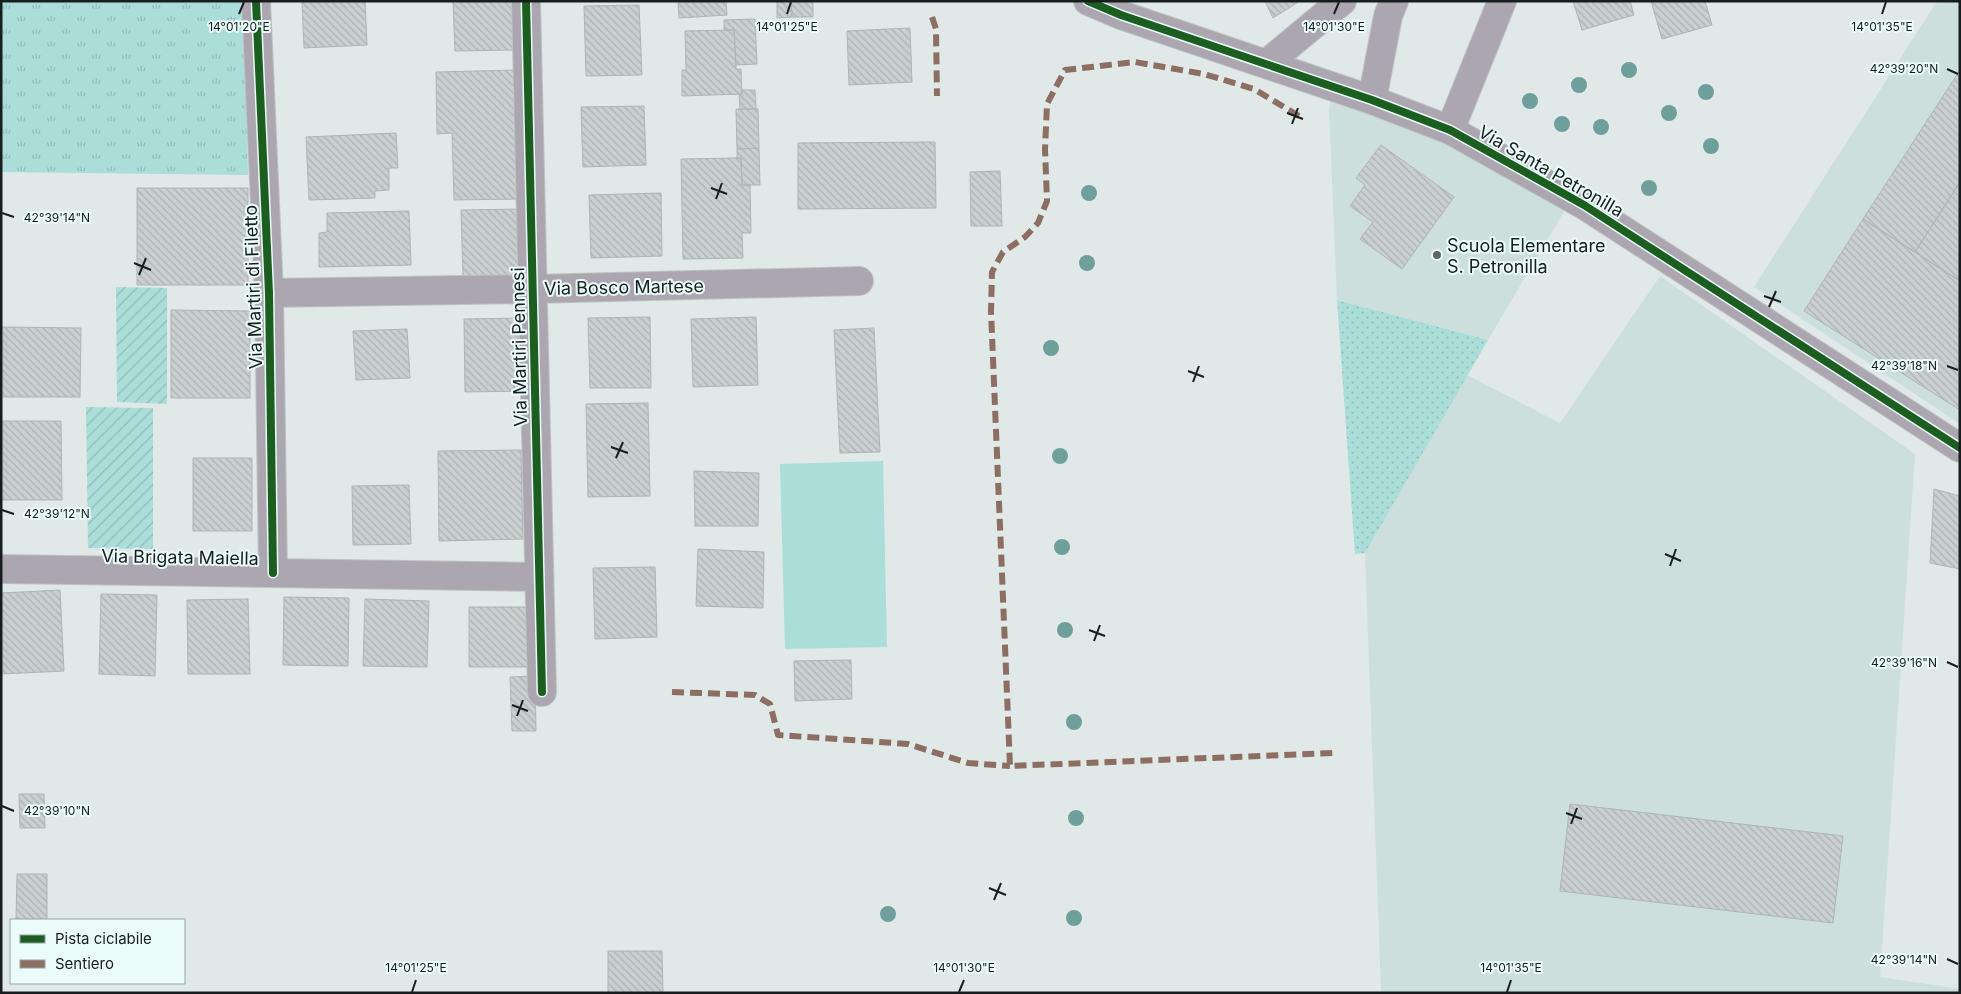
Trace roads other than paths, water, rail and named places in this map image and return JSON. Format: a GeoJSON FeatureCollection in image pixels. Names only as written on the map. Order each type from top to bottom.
{"type":"FeatureCollection","features":[{"type":"Feature","properties":{"kind":"street","name":"Via Martiri di Filetto"},"geometry":{"type":"LineString","coordinates":[[256,1],[269,293],[273,573]]}},
{"type":"Feature","properties":{"kind":"street","name":"Via Martiri Pennesi"},"geometry":{"type":"LineString","coordinates":[[526,1],[542,692]]}},
{"type":"Feature","properties":{"kind":"street","name":"Via Santa Petronilla"},"geometry":{"type":"LineString","coordinates":[[1088,1],[1121,15],[1372,100],[1450,130],[1584,205],[1960,448]]}},
{"type":"Feature","properties":{"kind":"street"},"geometry":{"type":"LineString","coordinates":[[1266,64],[1342,1]]}},
{"type":"Feature","properties":{"kind":"street"},"geometry":{"type":"LineString","coordinates":[[1372,100],[1388,16],[1394,1]]}},
{"type":"Feature","properties":{"kind":"street"},"geometry":{"type":"LineString","coordinates":[[1450,130],[1502,1]]}},
{"type":"Feature","properties":{"kind":"street","name":"Via Bosco Martese"},"geometry":{"type":"LineString","coordinates":[[269,293],[859,281]]}},
{"type":"Feature","properties":{"kind":"street","name":"Via Brigata Maiella"},"geometry":{"type":"LineString","coordinates":[[1,569],[539,577]]}},
{"type":"Feature","properties":{"kind":"place","name":"Scuola Elementare S. Petronilla"},"geometry":{"type":"Point","coordinates":[1437,255]}}]}
